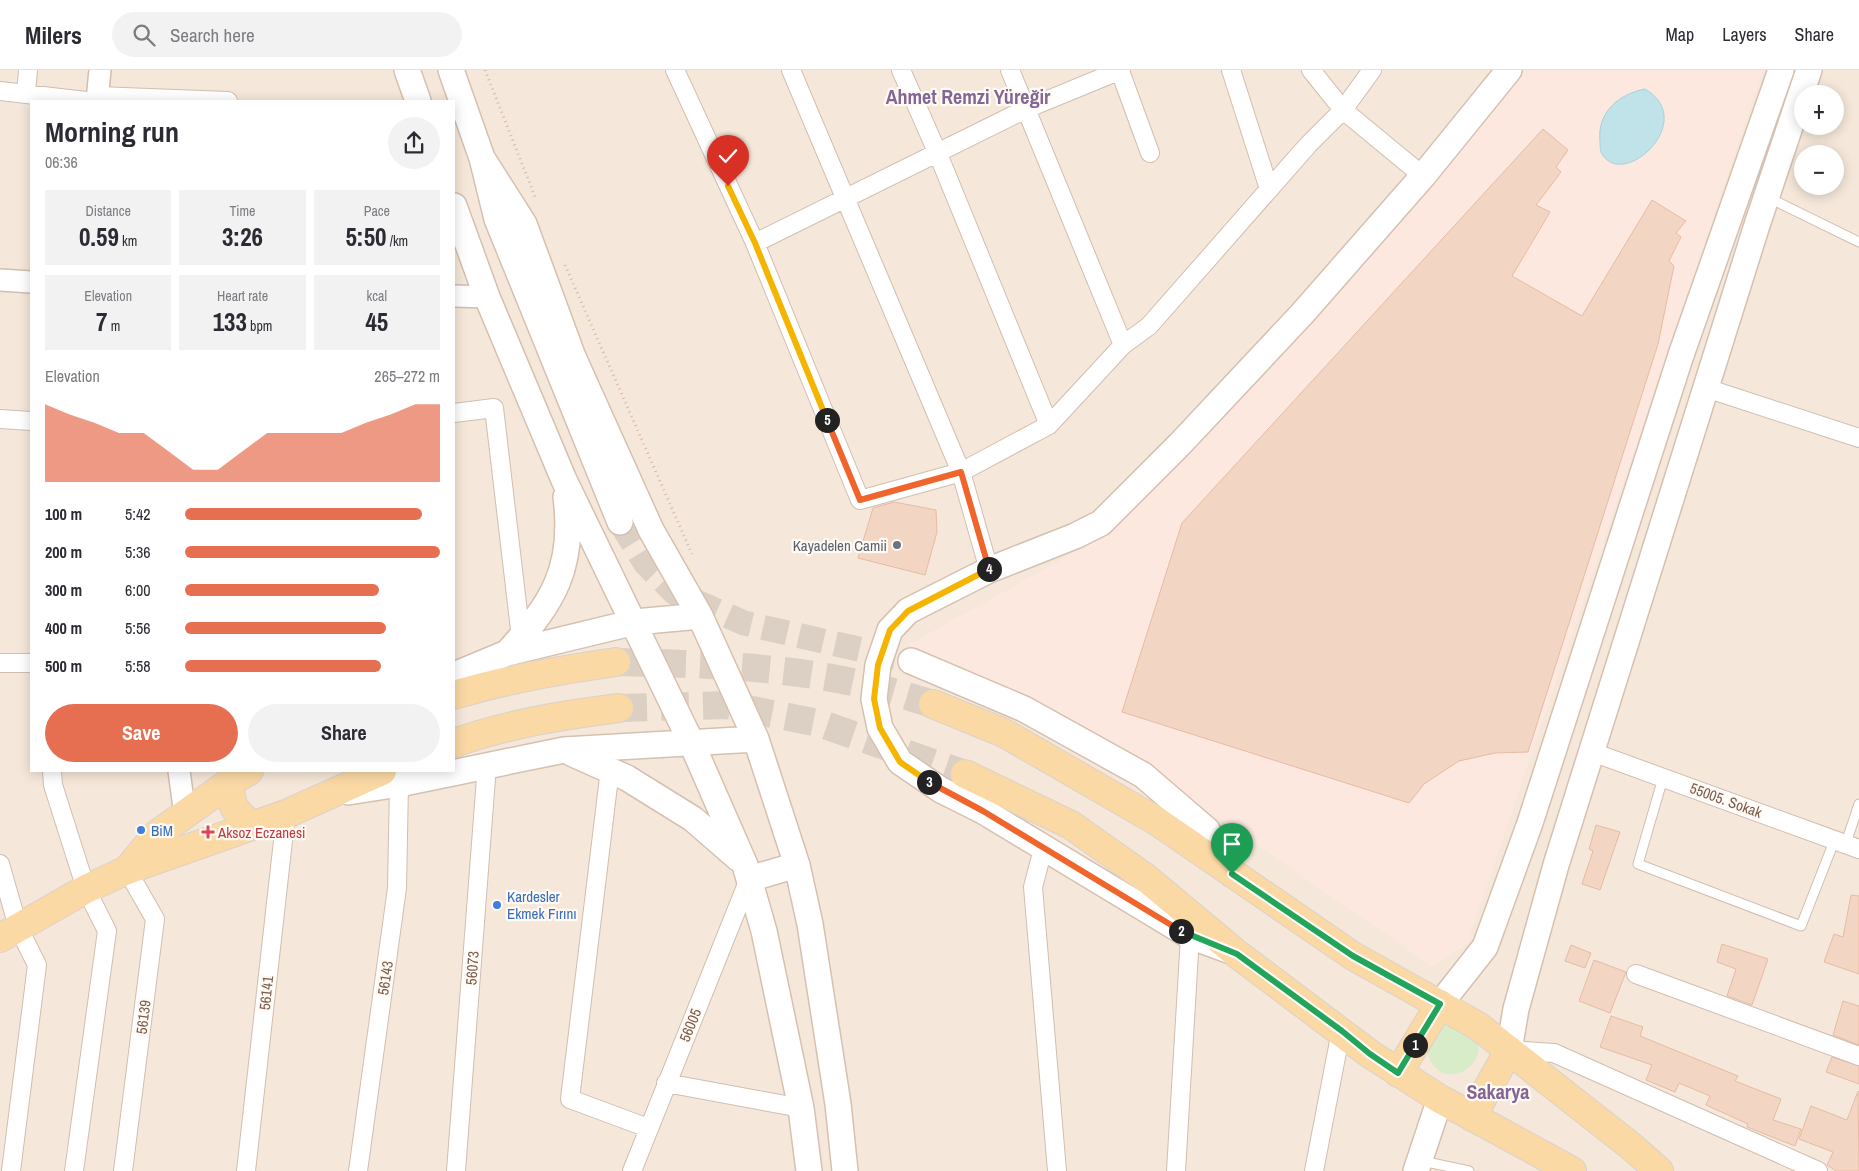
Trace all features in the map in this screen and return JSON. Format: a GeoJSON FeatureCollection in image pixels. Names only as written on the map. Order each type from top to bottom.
{"type":"FeatureCollection","features":[{"type":"Feature","properties":{"kind":"main road"},"geometry":{"type":"LineString","coordinates":[[407,70],[418,100]]}},
{"type":"Feature","properties":{"kind":"main road"},"geometry":{"type":"LineString","coordinates":[[451,70],[482,158],[498,219],[620,522]]}},
{"type":"Feature","properties":{"kind":"main road"},"geometry":{"type":"LineString","coordinates":[[1237,954],[1190,936],[1043,849],[983,811],[941,790],[900,762],[880,728],[874,699],[878,665],[890,630],[908,611],[989,570],[1075,536],[1101,523],[1180,444],[1302,314],[1423,176],[1509,70]]}},
{"type":"Feature","properties":{"kind":"main road"},"geometry":{"type":"LineString","coordinates":[[1398,1073],[1440,1004],[1485,947],[1530,824],[1678,363],[1781,70]]}},
{"type":"Feature","properties":{"kind":"main road"},"geometry":{"type":"LineString","coordinates":[[1472,1117],[1509,1050],[1516,1009],[1556,865],[1766,196],[1809,70]]}},
{"type":"Feature","properties":{"kind":"main road"},"geometry":{"type":"LineString","coordinates":[[482,158],[524,224],[572,357],[651,530],[700,616],[756,739],[797,865],[813,943],[838,1104],[845,1171]]}},
{"type":"Feature","properties":{"kind":"main road"},"geometry":{"type":"LineString","coordinates":[[456,216],[487,296],[564,480],[635,622],[692,744],[747,872],[764,931],[801,1108],[808,1171]]}},
{"type":"Feature","properties":{"kind":"main road"},"geometry":{"type":"LineString","coordinates":[[514,646],[552,598],[562,572],[570,526],[564,480]]}},
{"type":"Feature","properties":{"kind":"main road"},"geometry":{"type":"LineString","coordinates":[[455,675],[514,646],[635,622],[700,616]]}},
{"type":"Feature","properties":{"kind":"main road"},"geometry":{"type":"LineString","coordinates":[[455,695],[482,686],[616,662]]}},
{"type":"Feature","properties":{"kind":"main road"},"geometry":{"type":"LineString","coordinates":[[911,662],[1024,709],[1143,775],[1207,830],[1232,874]]}},
{"type":"Feature","properties":{"kind":"main road"},"geometry":{"type":"LineString","coordinates":[[932,704],[1004,733],[1155,820],[1353,956],[1478,1026],[1632,1147],[1659,1171]]}},
{"type":"Feature","properties":{"kind":"main road"},"geometry":{"type":"LineString","coordinates":[[455,743],[480,733],[557,716],[619,708]]}},
{"type":"Feature","properties":{"kind":"main road"},"geometry":{"type":"LineString","coordinates":[[455,769],[564,750],[756,739]]}},
{"type":"Feature","properties":{"kind":"main road"},"geometry":{"type":"LineString","coordinates":[[564,750],[610,769],[693,819],[747,872]]}},
{"type":"Feature","properties":{"kind":"main road"},"geometry":{"type":"LineString","coordinates":[[9,932],[86,889],[127,870],[286,814],[338,793],[391,778],[435,772]]}},
{"type":"Feature","properties":{"kind":"main road"},"geometry":{"type":"LineString","coordinates":[[965,774],[1071,826],[1146,878],[1237,954],[1342,1031],[1370,1054],[1440,1099],[1572,1171]]}},
{"type":"Feature","properties":{"kind":"main road"},"geometry":{"type":"LineString","coordinates":[[127,870],[156,835],[239,777]]}},
{"type":"Feature","properties":{"kind":"main road"},"geometry":{"type":"LineString","coordinates":[[239,777],[230,800],[240,816],[253,825]]}},
{"type":"Feature","properties":{"kind":"main road"},"geometry":{"type":"LineString","coordinates":[[747,872],[797,865]]}},
{"type":"Feature","properties":{"kind":"main road"},"geometry":{"type":"LineString","coordinates":[[1417,1166],[1440,1099]]}},
{"type":"Feature","properties":{"kind":"street"},"geometry":{"type":"LineString","coordinates":[[26,94],[28,70]]}},
{"type":"Feature","properties":{"kind":"street"},"geometry":{"type":"LineString","coordinates":[[93,99],[100,70]]}},
{"type":"Feature","properties":{"kind":"street"},"geometry":{"type":"LineString","coordinates":[[675,70],[755,243],[860,500],[961,472],[1049,425],[1123,346],[1149,326],[1270,189],[1343,110],[1372,70]]}},
{"type":"Feature","properties":{"kind":"street"},"geometry":{"type":"LineString","coordinates":[[791,70],[961,472],[989,570]]}},
{"type":"Feature","properties":{"kind":"street"},"geometry":{"type":"LineString","coordinates":[[901,70],[938,154],[1049,425]]}},
{"type":"Feature","properties":{"kind":"street"},"geometry":{"type":"LineString","coordinates":[[1010,70],[1123,346]]}},
{"type":"Feature","properties":{"kind":"street"},"geometry":{"type":"LineString","coordinates":[[755,243],[1026,110],[1120,70],[1150,154]]}},
{"type":"Feature","properties":{"kind":"street"},"geometry":{"type":"LineString","coordinates":[[1231,70],[1270,189]]}},
{"type":"Feature","properties":{"kind":"street"},"geometry":{"type":"LineString","coordinates":[[1311,70],[1343,110],[1423,176]]}},
{"type":"Feature","properties":{"kind":"street"},"geometry":{"type":"LineString","coordinates":[[0,91],[93,99],[160,100]]}},
{"type":"Feature","properties":{"kind":"street"},"geometry":{"type":"LineString","coordinates":[[0,280],[30,282]]}},
{"type":"Feature","properties":{"kind":"street"},"geometry":{"type":"LineString","coordinates":[[455,296],[487,296]]}},
{"type":"Feature","properties":{"kind":"street"},"geometry":{"type":"LineString","coordinates":[[1706,388],[1859,438]]}},
{"type":"Feature","properties":{"kind":"street"},"geometry":{"type":"LineString","coordinates":[[455,413],[494,408],[514,646]]}},
{"type":"Feature","properties":{"kind":"street"},"geometry":{"type":"LineString","coordinates":[[0,419],[30,420]]}},
{"type":"Feature","properties":{"kind":"street"},"geometry":{"type":"LineString","coordinates":[[0,663],[30,663]]}},
{"type":"Feature","properties":{"kind":"street","name":"55005. Sokak"},"geometry":{"type":"LineString","coordinates":[[1592,752],[1846,844]]}},
{"type":"Feature","properties":{"kind":"street","name":"56073"},"geometry":{"type":"LineString","coordinates":[[456,1171],[487,765]]}},
{"type":"Feature","properties":{"kind":"street"},"geometry":{"type":"LineString","coordinates":[[610,769],[570,1099],[648,1128]]}},
{"type":"Feature","properties":{"kind":"street"},"geometry":{"type":"LineString","coordinates":[[52,772],[53,785],[86,889],[107,931],[74,1171]]}},
{"type":"Feature","properties":{"kind":"street"},"geometry":{"type":"LineString","coordinates":[[179,772],[185,815]]}},
{"type":"Feature","properties":{"kind":"street","name":"56143"},"geometry":{"type":"LineString","coordinates":[[358,1171],[397,888],[391,778]]}},
{"type":"Feature","properties":{"kind":"street","name":"56141"},"geometry":{"type":"LineString","coordinates":[[246,1171],[286,814]]}},
{"type":"Feature","properties":{"kind":"street"},"geometry":{"type":"LineString","coordinates":[[1043,849],[1033,887],[1056,1171]]}},
{"type":"Feature","properties":{"kind":"street"},"geometry":{"type":"LineString","coordinates":[[0,864],[9,932],[37,965],[11,1171]]}},
{"type":"Feature","properties":{"kind":"street","name":"56139"},"geometry":{"type":"LineString","coordinates":[[123,1171],[155,919],[127,870]]}},
{"type":"Feature","properties":{"kind":"street","name":"56005"},"geometry":{"type":"LineString","coordinates":[[632,1171],[747,872]]}},
{"type":"Feature","properties":{"kind":"street"},"geometry":{"type":"LineString","coordinates":[[1176,1171],[1190,936]]}},
{"type":"Feature","properties":{"kind":"street"},"geometry":{"type":"LineString","coordinates":[[1636,974],[1859,1056]]}},
{"type":"Feature","properties":{"kind":"street"},"geometry":{"type":"LineString","coordinates":[[1314,1171],[1342,1031]]}},
{"type":"Feature","properties":{"kind":"street"},"geometry":{"type":"LineString","coordinates":[[1509,1050],[1554,1053],[1818,1171]]}},
{"type":"Feature","properties":{"kind":"street"},"geometry":{"type":"LineString","coordinates":[[666,1083],[801,1108]]}},
{"type":"Feature","properties":{"kind":"lane"},"geometry":{"type":"LineString","coordinates":[[1766,196],[1859,242]]}},
{"type":"Feature","properties":{"kind":"lane"},"geometry":{"type":"LineString","coordinates":[[1663,778],[1638,864],[1801,926],[1846,844],[1859,804]]}},
{"type":"Feature","properties":{"kind":"lane"},"geometry":{"type":"LineString","coordinates":[[1417,1166],[1470,1171]]}},
{"type":"Feature","properties":{"kind":"path"},"geometry":{"type":"LineString","coordinates":[[485,70],[539,206]]}},
{"type":"Feature","properties":{"kind":"path"},"geometry":{"type":"LineString","coordinates":[[562,258],[687,543]]}},
{"type":"Feature","properties":{"kind":"shaded area"},"geometry":{"type":"Polygon","coordinates":[[[0,70],[1859,70],[1859,1171],[0,1171],[0,70]]]}},
{"type":"Feature","properties":{"kind":"shaded area"},"geometry":{"type":"Polygon","coordinates":[[[1525,70],[1763,70],[1467,944],[1432,966],[1079,722],[908,645],[1108,534],[1425,191],[1525,70]]]}},
{"type":"Feature","properties":{"kind":"green space"},"geometry":{"type":"Polygon","coordinates":[[[1458,1024],[1474,1036],[1479,1046],[1477,1056],[1464,1071],[1454,1074],[1443,1073],[1434,1066],[1427,1052],[1442,1026],[1458,1024]]]}},
{"type":"Feature","properties":{"kind":"water"},"geometry":{"type":"Polygon","coordinates":[[[1645,89],[1660,103],[1664,118],[1661,134],[1651,148],[1638,159],[1624,164],[1611,162],[1601,152],[1600,131],[1602,121],[1606,113],[1619,100],[1635,91],[1645,89]]]}},
{"type":"Feature","properties":{"kind":"building"},"geometry":{"type":"Polygon","coordinates":[[[1543,129],[1568,150],[1556,167],[1561,172],[1536,205],[1550,212],[1512,276],[1582,316],[1652,200],[1686,221],[1676,233],[1681,237],[1669,261],[1674,266],[1658,344],[1528,752],[1495,753],[1459,761],[1424,784],[1409,803],[1122,712],[1182,523],[1543,129]]]}},
{"type":"Feature","properties":{"kind":"building","name":"Kayadelen Camii"},"geometry":{"type":"Polygon","coordinates":[[[894,502],[936,510],[937,532],[925,575],[858,558],[873,508],[894,502]]]}},
{"type":"Feature","properties":{"kind":"building"},"geometry":{"type":"Polygon","coordinates":[[[1596,825],[1620,832],[1600,890],[1582,884],[1593,851],[1589,849],[1596,825]]]}},
{"type":"Feature","properties":{"kind":"building"},"geometry":{"type":"Polygon","coordinates":[[[1851,895],[1859,896],[1859,974],[1824,962],[1834,934],[1843,937],[1851,895]]]}},
{"type":"Feature","properties":{"kind":"building"},"geometry":{"type":"Polygon","coordinates":[[[1722,944],[1768,959],[1752,1005],[1727,996],[1736,969],[1717,962],[1722,944]]]}},
{"type":"Feature","properties":{"kind":"building"},"geometry":{"type":"Polygon","coordinates":[[[1571,945],[1591,953],[1585,968],[1565,961],[1571,945]]]}},
{"type":"Feature","properties":{"kind":"building"},"geometry":{"type":"Polygon","coordinates":[[[1594,960],[1626,972],[1610,1013],[1579,1001],[1594,960]]]}},
{"type":"Feature","properties":{"kind":"building"},"geometry":{"type":"Polygon","coordinates":[[[1843,1001],[1859,1006],[1859,1045],[1833,1035],[1843,1001]]]}},
{"type":"Feature","properties":{"kind":"building"},"geometry":{"type":"Polygon","coordinates":[[[1611,1016],[1643,1027],[1640,1036],[1738,1076],[1735,1081],[1781,1099],[1773,1120],[1801,1129],[1795,1146],[1747,1127],[1748,1124],[1706,1105],[1710,1096],[1679,1083],[1675,1092],[1646,1080],[1652,1065],[1600,1047],[1611,1016]]]}},
{"type":"Feature","properties":{"kind":"building"},"geometry":{"type":"Polygon","coordinates":[[[1832,1057],[1859,1066],[1859,1084],[1826,1072],[1832,1057]]]}},
{"type":"Feature","properties":{"kind":"building"},"geometry":{"type":"Polygon","coordinates":[[[1858,1091],[1859,1171],[1836,1171],[1827,1165],[1833,1152],[1799,1139],[1811,1106],[1847,1120],[1858,1091]]]}},
{"type":"Feature","properties":{"kind":"tunnel"},"geometry":{"type":"LineString","coordinates":[[620,522],[646,564],[674,592],[744,623],[911,661]]}},
{"type":"Feature","properties":{"kind":"tunnel"},"geometry":{"type":"LineString","coordinates":[[616,662],[713,665],[778,670],[874,687],[933,704]]}},
{"type":"Feature","properties":{"kind":"tunnel"},"geometry":{"type":"LineString","coordinates":[[619,708],[726,705],[819,723],[965,774]]}},
{"type":"Feature","properties":{"kind":"place","name":"Kayadelen Camii"},"geometry":{"type":"Point","coordinates":[897,545]}},
{"type":"Feature","properties":{"kind":"place","name":"BiM"},"geometry":{"type":"Point","coordinates":[141,830]}},
{"type":"Feature","properties":{"kind":"place","name":"Aksoz Eczanesi"},"geometry":{"type":"Point","coordinates":[208,832]}},
{"type":"Feature","properties":{"kind":"place","name":"Kardesler Ekmek Fırını"},"geometry":{"type":"Point","coordinates":[497,905]}},
{"type":"Feature","properties":{"kind":"district","name":"Ahmet Remzi Yüreğir"},"geometry":{"type":"Point","coordinates":[968,96]}},
{"type":"Feature","properties":{"kind":"district","name":"Sakarya"},"geometry":{"type":"Point","coordinates":[1498,1091]}},
{"type":"Feature","properties":{"kind":"route"},"geometry":{"type":"LineString","coordinates":[[728,186],[755,243],[860,500],[961,472],[989,570],[908,611],[890,630],[878,665],[874,699],[880,728],[900,762],[941,790],[983,811],[1043,849],[1190,936],[1237,954],[1398,1073],[1440,1004],[1353,956],[1232,874]]}}]}
